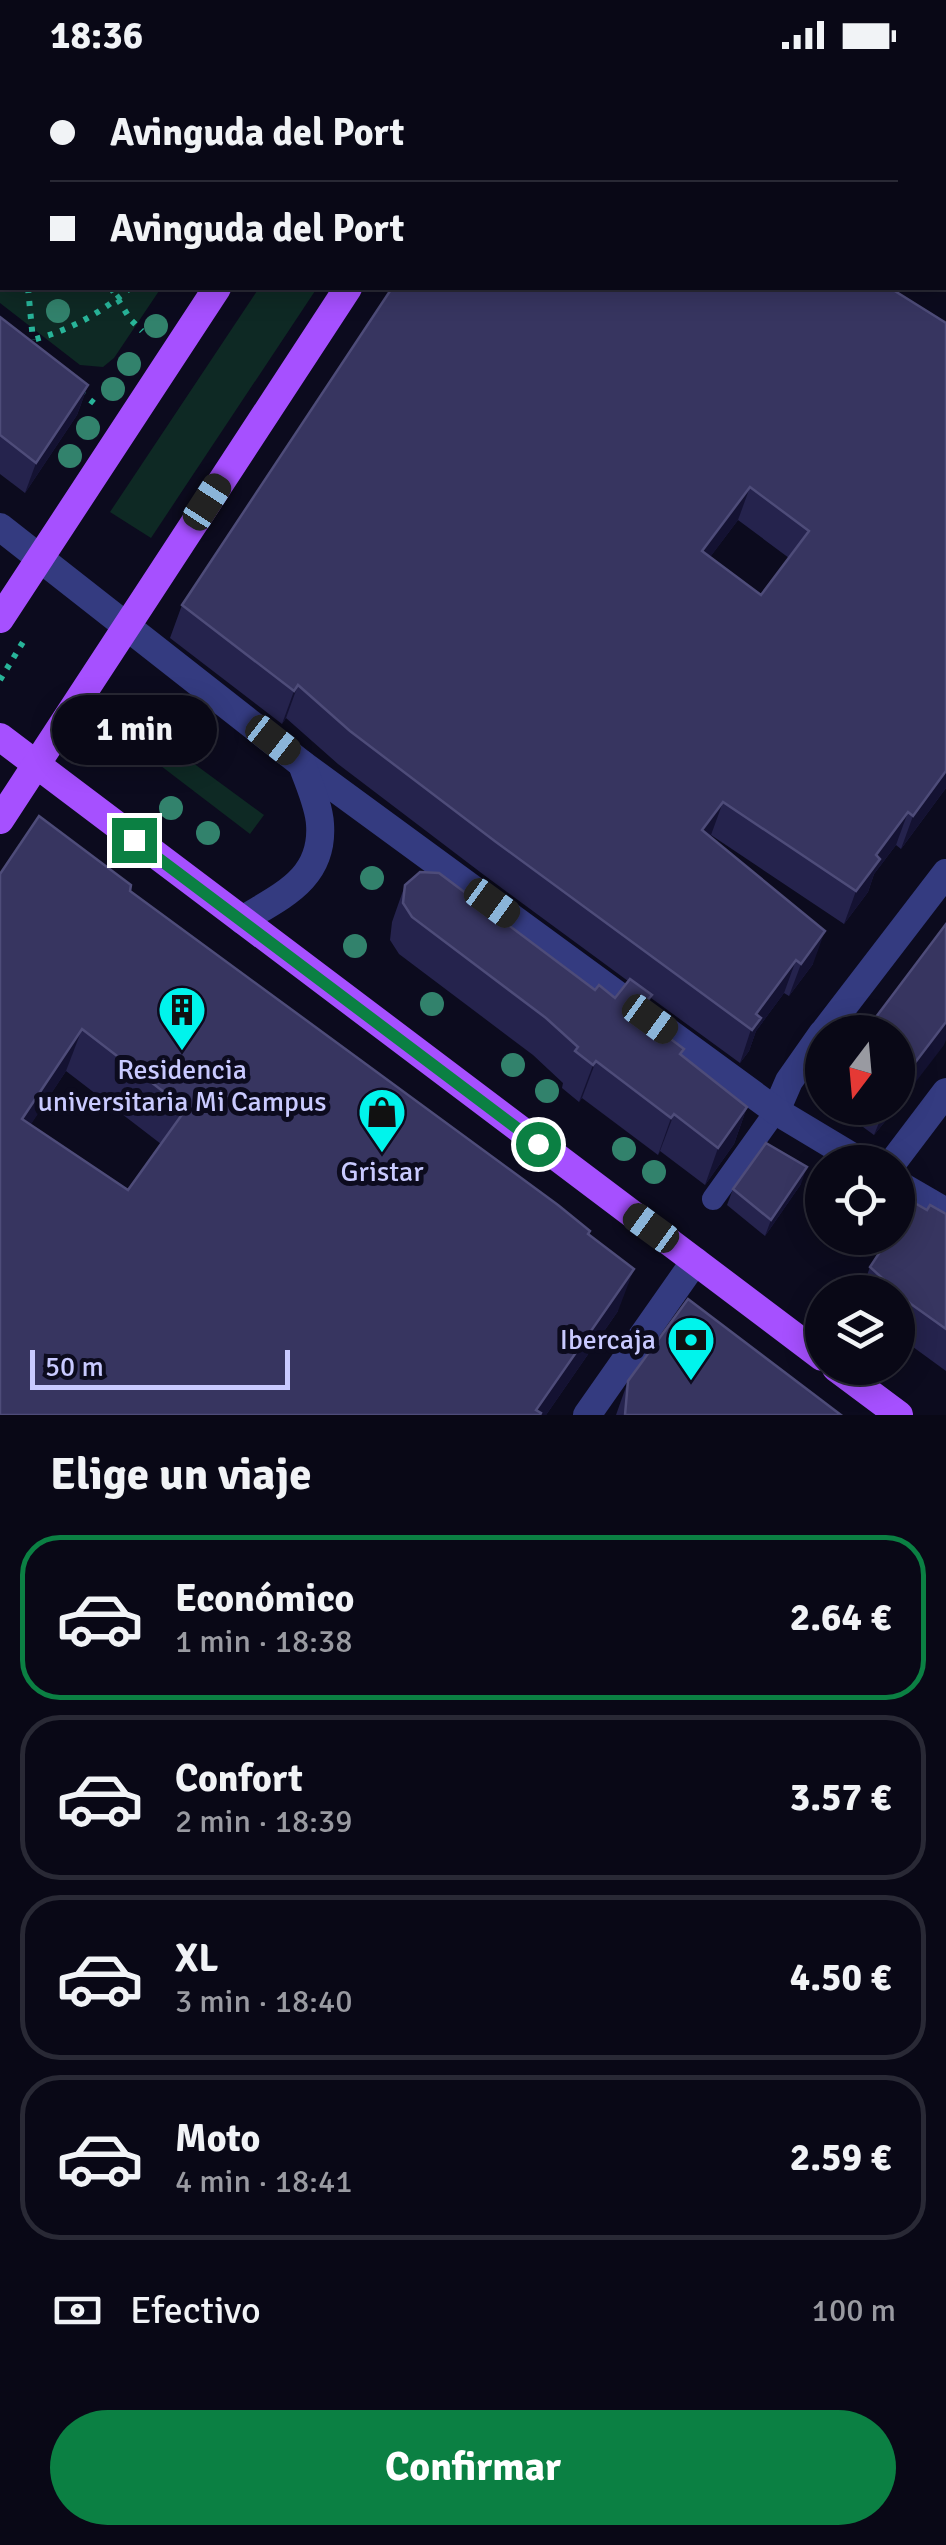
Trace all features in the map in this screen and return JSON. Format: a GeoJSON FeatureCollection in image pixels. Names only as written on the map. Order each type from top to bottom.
{"type":"FeatureCollection","features":[{"type":"Feature","properties":{"kind":"main road"},"geometry":{"type":"LineString","coordinates":[[0,618],[215,290]]}},
{"type":"Feature","properties":{"kind":"main road"},"geometry":{"type":"LineString","coordinates":[[0,820],[347,290]]}},
{"type":"Feature","properties":{"kind":"main road"},"geometry":{"type":"LineString","coordinates":[[0,738],[805,1344]]}},
{"type":"Feature","properties":{"kind":"main road"},"geometry":{"type":"LineString","coordinates":[[859,1385],[899,1415]]}},
{"type":"Feature","properties":{"kind":"street"},"geometry":{"type":"LineString","coordinates":[[0,527],[302,764],[776,1111],[833,1145]]}},
{"type":"Feature","properties":{"kind":"street"},"geometry":{"type":"LineString","coordinates":[[242,920],[299,885],[313,865],[320,824],[302,764]]}},
{"type":"Feature","properties":{"kind":"street"},"geometry":{"type":"LineString","coordinates":[[837,1015],[946,873]]}},
{"type":"Feature","properties":{"kind":"street"},"geometry":{"type":"LineString","coordinates":[[713,1199],[776,1111],[805,1059]]}},
{"type":"Feature","properties":{"kind":"street"},"geometry":{"type":"LineString","coordinates":[[906,1145],[946,1092]]}},
{"type":"Feature","properties":{"kind":"street"},"geometry":{"type":"LineString","coordinates":[[915,1194],[946,1212]]}},
{"type":"Feature","properties":{"kind":"street"},"geometry":{"type":"LineString","coordinates":[[587,1415],[695,1261]]}},
{"type":"Feature","properties":{"kind":"path"},"geometry":{"type":"LineString","coordinates":[[28,290],[33,340]]}},
{"type":"Feature","properties":{"kind":"path"},"geometry":{"type":"LineString","coordinates":[[112,290],[130,320],[142,331]]}},
{"type":"Feature","properties":{"kind":"path"},"geometry":{"type":"LineString","coordinates":[[32,356],[17,344],[59,333],[128,290]]}},
{"type":"Feature","properties":{"kind":"path"},"geometry":{"type":"LineString","coordinates":[[78,391],[94,403]]}},
{"type":"Feature","properties":{"kind":"green space"},"geometry":{"type":"Polygon","coordinates":[[[0,290],[160,290],[114,358],[103,367],[80,365],[0,303],[0,290]]]}},
{"type":"Feature","properties":{"kind":"green space"},"geometry":{"type":"Polygon","coordinates":[[[258,290],[316,290],[151,538],[110,512],[258,290]]]}},
{"type":"Feature","properties":{"kind":"green space"},"geometry":{"type":"Polygon","coordinates":[[[174,749],[264,815],[250,834],[161,766],[174,749]]]}},
{"type":"Feature","properties":{"kind":"building"},"geometry":{"type":"Polygon","coordinates":[[[391,290],[893,290],[946,323],[946,771],[913,816],[908,812],[876,855],[880,859],[856,891],[723,802],[702,830],[825,931],[801,964],[796,960],[756,1014],[761,1018],[752,1030],[496,842],[350,731],[298,685],[294,691],[182,605],[391,290]],[[750,487],[702,551],[761,595],[809,531],[750,487]]]}},
{"type":"Feature","properties":{"kind":"building"},"geometry":{"type":"Polygon","coordinates":[[[0,317],[88,385],[36,463],[0,435],[0,317]]]}},
{"type":"Feature","properties":{"kind":"building"},"geometry":{"type":"Polygon","coordinates":[[[39,816],[131,885],[130,891],[558,1205],[634,1269],[536,1410],[540,1415],[0,1415],[0,874],[39,816]],[[82,1029],[22,1119],[128,1190],[186,1109],[82,1029]]]}},
{"type":"Feature","properties":{"kind":"building"},"geometry":{"type":"Polygon","coordinates":[[[420,872],[439,873],[595,990],[599,985],[615,998],[630,979],[652,995],[636,1013],[684,1049],[680,1054],[747,1107],[718,1148],[596,1061],[593,1065],[546,1018],[412,917],[403,903],[405,885],[420,872]]]}},
{"type":"Feature","properties":{"kind":"building"},"geometry":{"type":"Polygon","coordinates":[[[946,924],[946,1022],[915,1063],[915,1015],[878,1015],[946,924]]]}},
{"type":"Feature","properties":{"kind":"building"},"geometry":{"type":"Polygon","coordinates":[[[766,1143],[805,1166],[771,1220],[733,1189],[766,1143]]]}},
{"type":"Feature","properties":{"kind":"building"},"geometry":{"type":"Polygon","coordinates":[[[915,1203],[927,1210],[930,1205],[946,1214],[946,1329],[915,1307],[915,1275],[879,1275],[870,1267],[878,1255],[915,1255],[915,1203]]]}},
{"type":"Feature","properties":{"kind":"building"},"geometry":{"type":"Polygon","coordinates":[[[688,1299],[841,1415],[625,1415],[628,1381],[688,1299]]]}},
{"type":"Feature","properties":{"kind":"place","name":"Residencia universitaria Mi Campus"},"geometry":{"type":"Point","coordinates":[182,1052]}},
{"type":"Feature","properties":{"kind":"place","name":"Gristar"},"geometry":{"type":"Point","coordinates":[382,1154]}},
{"type":"Feature","properties":{"kind":"place","name":"Ibercaja"},"geometry":{"type":"Point","coordinates":[691,1382]}},
{"type":"Feature","properties":{"kind":"route"},"geometry":{"type":"LineString","coordinates":[[134,840],[538,1144]]}}]}
